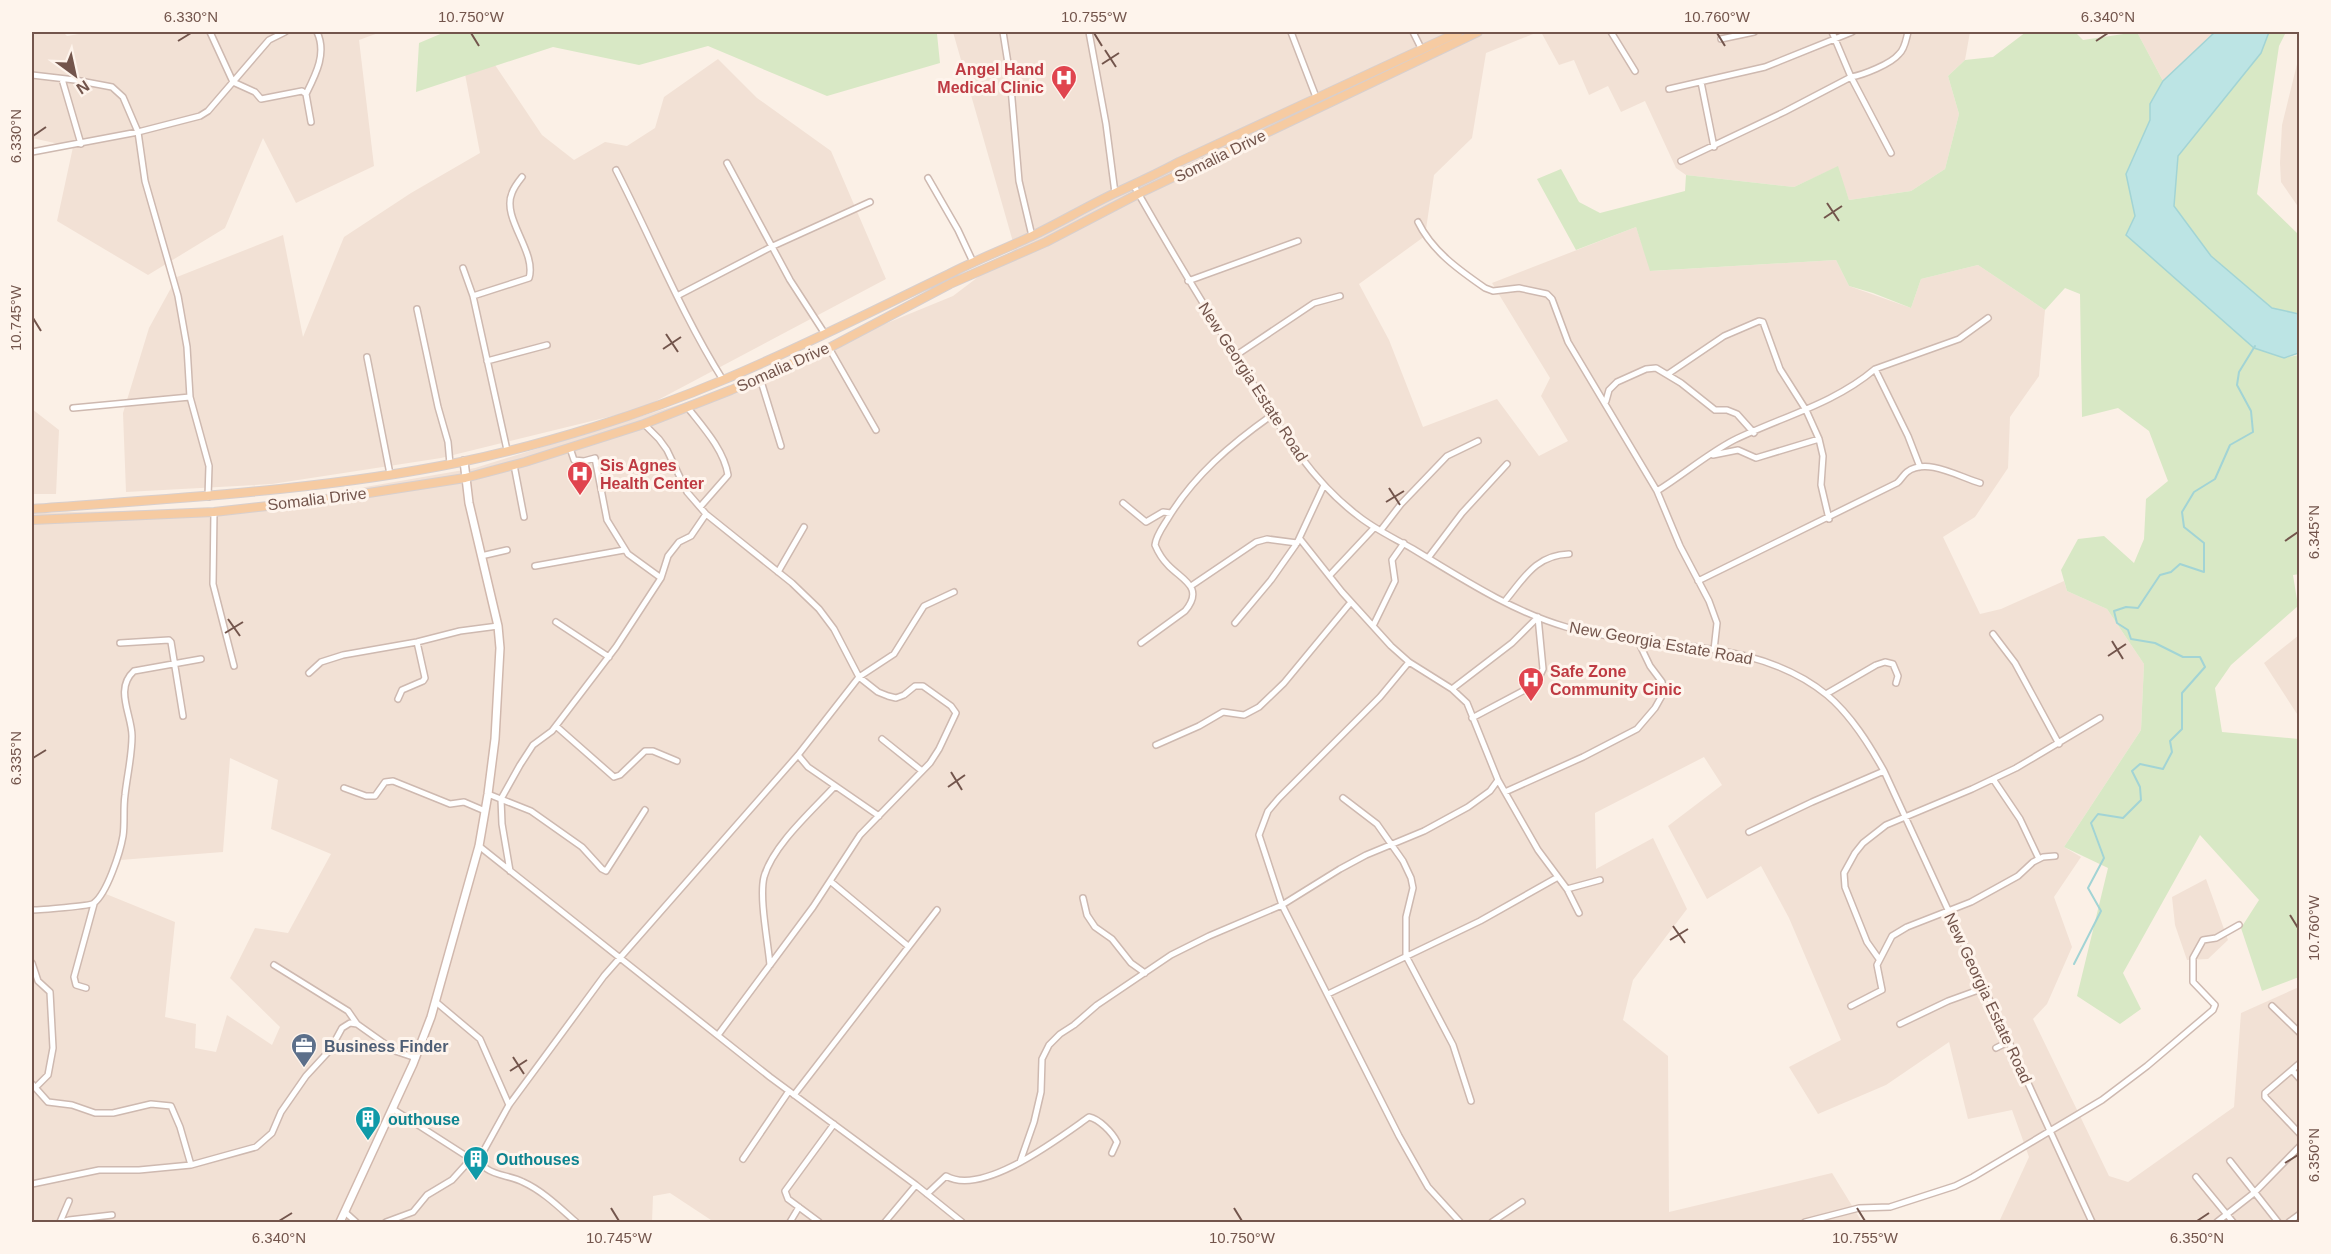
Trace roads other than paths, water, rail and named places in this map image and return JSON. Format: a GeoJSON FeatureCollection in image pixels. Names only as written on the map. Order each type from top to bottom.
{"type":"FeatureCollection","features":[{"type":"Feature","properties":{"kind":"main road","name":"Somalia Drive"},"geometry":{"type":"LineString","coordinates":[[32,509],[208,497],[332,484],[464,461],[646,410],[723,380],[825,334],[1032,236],[1179,162],[1459,32]]}},
{"type":"Feature","properties":{"kind":"main road","name":"Somalia Drive"},"geometry":{"type":"LineString","coordinates":[[32,520],[214,512],[330,499],[465,478],[644,424],[688,408],[829,348],[950,284],[1046,242],[1138,194],[1478,32]]}},
{"type":"Feature","properties":{"kind":"street"},"geometry":{"type":"LineString","coordinates":[[210,32],[233,82],[255,92],[261,99],[302,91],[306,94]]}},
{"type":"Feature","properties":{"kind":"street"},"geometry":{"type":"LineString","coordinates":[[32,152],[138,132],[200,116],[208,111],[269,40],[285,32]]}},
{"type":"Feature","properties":{"kind":"street"},"geometry":{"type":"LineString","coordinates":[[311,122],[306,94],[320,65],[321,41],[316,32]]}},
{"type":"Feature","properties":{"kind":"street"},"geometry":{"type":"LineString","coordinates":[[1003,32],[1010,76],[1019,182],[1032,236]]}},
{"type":"Feature","properties":{"kind":"street"},"geometry":{"type":"LineString","coordinates":[[1089,32],[1115,193]]}},
{"type":"Feature","properties":{"kind":"street"},"geometry":{"type":"LineString","coordinates":[[1291,32],[1316,98]]}},
{"type":"Feature","properties":{"kind":"street"},"geometry":{"type":"LineString","coordinates":[[1413,32],[1422,50]]}},
{"type":"Feature","properties":{"kind":"street"},"geometry":{"type":"LineString","coordinates":[[1611,32],[1635,71]]}},
{"type":"Feature","properties":{"kind":"street"},"geometry":{"type":"LineString","coordinates":[[1720,39],[1754,32]]}},
{"type":"Feature","properties":{"kind":"street"},"geometry":{"type":"LineString","coordinates":[[1832,32],[1851,77],[1891,153]]}},
{"type":"Feature","properties":{"kind":"street"},"geometry":{"type":"LineString","coordinates":[[1669,89],[1765,67],[1852,32]]}},
{"type":"Feature","properties":{"kind":"street"},"geometry":{"type":"LineString","coordinates":[[1681,161],[1851,77],[1863,75],[1899,56],[1908,32]]}},
{"type":"Feature","properties":{"kind":"street"},"geometry":{"type":"LineString","coordinates":[[32,75],[112,87],[123,98],[138,132],[144,181],[178,296],[187,347],[190,397],[209,466],[208,497]]}},
{"type":"Feature","properties":{"kind":"street"},"geometry":{"type":"LineString","coordinates":[[62,79],[81,144]]}},
{"type":"Feature","properties":{"kind":"street"},"geometry":{"type":"LineString","coordinates":[[1701,82],[1713,147]]}},
{"type":"Feature","properties":{"kind":"street"},"geometry":{"type":"LineString","coordinates":[[727,163],[790,280],[825,334]]}},
{"type":"Feature","properties":{"kind":"street"},"geometry":{"type":"LineString","coordinates":[[616,170],[707,355],[723,380]]}},
{"type":"Feature","properties":{"kind":"street"},"geometry":{"type":"LineString","coordinates":[[473,296],[529,278],[531,269],[529,261],[510,202],[511,194],[522,177]]}},
{"type":"Feature","properties":{"kind":"street"},"geometry":{"type":"LineString","coordinates":[[928,178],[958,230],[973,262]]}},
{"type":"Feature","properties":{"kind":"street","name":"New Georgia Estate Road"},"geometry":{"type":"LineString","coordinates":[[1134,186],[1188,281],[1272,415],[1324,485],[1349,509],[1428,558],[1538,617],[1565,626],[1638,641],[1714,650],[1778,666],[1826,694],[1858,730],[1884,771],[2092,1222]]}},
{"type":"Feature","properties":{"kind":"street"},"geometry":{"type":"LineString","coordinates":[[677,296],[773,246],[870,202]]}},
{"type":"Feature","properties":{"kind":"street"},"geometry":{"type":"LineString","coordinates":[[1418,222],[1425,236],[1441,255],[1485,288],[1493,291],[1519,288],[1547,294],[1552,299],[1568,342],[1606,401],[1657,490],[1680,546],[1709,601],[1717,623],[1714,650]]}},
{"type":"Feature","properties":{"kind":"street"},"geometry":{"type":"LineString","coordinates":[[1188,281],[1298,241]]}},
{"type":"Feature","properties":{"kind":"street"},"geometry":{"type":"LineString","coordinates":[[463,268],[473,296],[507,450]]}},
{"type":"Feature","properties":{"kind":"street"},"geometry":{"type":"LineString","coordinates":[[1235,356],[1307,308],[1340,296]]}},
{"type":"Feature","properties":{"kind":"street"},"geometry":{"type":"LineString","coordinates":[[417,309],[448,442],[450,464]]}},
{"type":"Feature","properties":{"kind":"street"},"geometry":{"type":"LineString","coordinates":[[1657,490],[1726,445],[1806,410],[1851,387],[1875,369],[1959,339],[1988,318]]}},
{"type":"Feature","properties":{"kind":"street"},"geometry":{"type":"LineString","coordinates":[[1668,374],[1724,336],[1762,321],[1780,369],[1806,410],[1819,439],[1823,456],[1821,485],[1829,519]]}},
{"type":"Feature","properties":{"kind":"street"},"geometry":{"type":"LineString","coordinates":[[487,361],[547,345]]}},
{"type":"Feature","properties":{"kind":"street"},"geometry":{"type":"LineString","coordinates":[[829,348],[876,430]]}},
{"type":"Feature","properties":{"kind":"street"},"geometry":{"type":"LineString","coordinates":[[367,357],[390,474]]}},
{"type":"Feature","properties":{"kind":"street"},"geometry":{"type":"LineString","coordinates":[[1606,401],[1612,386],[1646,369],[1656,368],[1668,374],[1715,410],[1728,410],[1737,414],[1754,433]]}},
{"type":"Feature","properties":{"kind":"street"},"geometry":{"type":"LineString","coordinates":[[1875,369],[1920,466]]}},
{"type":"Feature","properties":{"kind":"street"},"geometry":{"type":"LineString","coordinates":[[760,378],[781,446]]}},
{"type":"Feature","properties":{"kind":"street"},"geometry":{"type":"LineString","coordinates":[[73,408],[190,397]]}},
{"type":"Feature","properties":{"kind":"street"},"geometry":{"type":"LineString","coordinates":[[688,408],[716,447],[727,468],[728,475],[700,507]]}},
{"type":"Feature","properties":{"kind":"street"},"geometry":{"type":"LineString","coordinates":[[1142,643],[1185,610],[1191,604],[1194,594],[1191,586],[1167,565],[1155,545],[1171,513],[1187,488],[1213,462],[1272,415]]}},
{"type":"Feature","properties":{"kind":"street"},"geometry":{"type":"LineString","coordinates":[[644,424],[667,450],[687,492],[706,514],[778,572],[819,609],[834,628],[859,677],[878,692],[896,698],[915,686],[923,686],[956,711],[956,717],[939,749],[922,771],[860,835],[830,881],[718,1035]]}},
{"type":"Feature","properties":{"kind":"street"},"geometry":{"type":"LineString","coordinates":[[1709,456],[1738,450],[1756,458],[1819,439]]}},
{"type":"Feature","properties":{"kind":"street"},"geometry":{"type":"LineString","coordinates":[[1330,575],[1378,529],[1447,456],[1478,441]]}},
{"type":"Feature","properties":{"kind":"street"},"geometry":{"type":"LineString","coordinates":[[570,448],[574,460],[584,462],[592,457],[597,461],[607,520],[624,550],[661,578]]}},
{"type":"Feature","properties":{"kind":"street"},"geometry":{"type":"LineString","coordinates":[[340,1222],[416,1058],[436,1002],[479,846],[488,794],[495,739],[498,626],[465,478],[464,461]]}},
{"type":"Feature","properties":{"kind":"street"},"geometry":{"type":"LineString","coordinates":[[514,465],[524,518]]}},
{"type":"Feature","properties":{"kind":"street"},"geometry":{"type":"LineString","coordinates":[[1428,558],[1462,513],[1507,465]]}},
{"type":"Feature","properties":{"kind":"street"},"geometry":{"type":"LineString","coordinates":[[1698,581],[1829,519],[1898,483],[1909,471],[1920,466],[1947,470],[1980,483]]}},
{"type":"Feature","properties":{"kind":"street"},"geometry":{"type":"LineString","coordinates":[[1235,623],[1299,541],[1324,485]]}},
{"type":"Feature","properties":{"kind":"street"},"geometry":{"type":"LineString","coordinates":[[1124,504],[1146,522],[1163,512],[1171,513]]}},
{"type":"Feature","properties":{"kind":"street"},"geometry":{"type":"LineString","coordinates":[[214,512],[213,584],[234,666]]}},
{"type":"Feature","properties":{"kind":"street"},"geometry":{"type":"LineString","coordinates":[[510,871],[502,824],[501,799],[532,745],[556,726],[609,657],[661,578],[668,556],[679,542],[691,536],[706,514]]}},
{"type":"Feature","properties":{"kind":"street"},"geometry":{"type":"LineString","coordinates":[[778,572],[804,527]]}},
{"type":"Feature","properties":{"kind":"street"},"geometry":{"type":"LineString","coordinates":[[1191,586],[1256,542],[1299,541],[1391,646],[1409,662],[1452,689],[1467,703],[1498,780],[1538,850],[1567,888],[1579,913]]}},
{"type":"Feature","properties":{"kind":"street"},"geometry":{"type":"LineString","coordinates":[[1374,624],[1395,581],[1392,560],[1404,543]]}},
{"type":"Feature","properties":{"kind":"street"},"geometry":{"type":"LineString","coordinates":[[481,555],[507,550]]}},
{"type":"Feature","properties":{"kind":"street"},"geometry":{"type":"LineString","coordinates":[[534,566],[624,550]]}},
{"type":"Feature","properties":{"kind":"street"},"geometry":{"type":"LineString","coordinates":[[1505,601],[1534,566],[1555,555],[1569,554]]}},
{"type":"Feature","properties":{"kind":"street"},"geometry":{"type":"LineString","coordinates":[[386,1222],[413,1212],[427,1195],[452,1180],[474,1160],[509,1106],[586,1000],[621,958],[798,755],[859,677],[894,654],[924,606],[954,592]]}},
{"type":"Feature","properties":{"kind":"street"},"geometry":{"type":"LineString","coordinates":[[1155,745],[1199,726],[1223,712],[1244,715],[1259,707],[1284,683],[1351,602]]}},
{"type":"Feature","properties":{"kind":"street"},"geometry":{"type":"LineString","coordinates":[[1452,689],[1512,643],[1538,617]]}},
{"type":"Feature","properties":{"kind":"street"},"geometry":{"type":"LineString","coordinates":[[1472,718],[1536,684],[1543,669],[1538,617]]}},
{"type":"Feature","properties":{"kind":"street"},"geometry":{"type":"LineString","coordinates":[[556,622],[609,657]]}},
{"type":"Feature","properties":{"kind":"street"},"geometry":{"type":"LineString","coordinates":[[309,673],[314,666],[336,657],[417,642],[460,631],[498,626]]}},
{"type":"Feature","properties":{"kind":"street"},"geometry":{"type":"LineString","coordinates":[[1993,634],[2014,663],[2059,744]]}},
{"type":"Feature","properties":{"kind":"street"},"geometry":{"type":"LineString","coordinates":[[120,643],[169,640],[172,644],[183,716]]}},
{"type":"Feature","properties":{"kind":"street"},"geometry":{"type":"LineString","coordinates":[[1505,792],[1583,757],[1637,729],[1655,708],[1664,692],[1662,682],[1650,666],[1638,641]]}},
{"type":"Feature","properties":{"kind":"street"},"geometry":{"type":"LineString","coordinates":[[398,699],[402,690],[425,678],[417,642]]}},
{"type":"Feature","properties":{"kind":"street"},"geometry":{"type":"LineString","coordinates":[[86,988],[76,985],[74,977],[94,904],[103,892],[123,836],[132,736],[124,692],[125,681],[134,672],[201,659]]}},
{"type":"Feature","properties":{"kind":"street"},"geometry":{"type":"LineString","coordinates":[[1409,662],[1380,696],[1268,811],[1259,836],[1282,905],[1399,1136],[1428,1187],[1460,1222]]}},
{"type":"Feature","properties":{"kind":"street"},"geometry":{"type":"LineString","coordinates":[[1826,694],[1885,662],[1893,664],[1896,670],[1896,683]]}},
{"type":"Feature","properties":{"kind":"street"},"geometry":{"type":"LineString","coordinates":[[1879,959],[1867,942],[1845,887],[1844,873],[1863,843],[1886,825],[1993,779],[2059,744],[2100,717]]}},
{"type":"Feature","properties":{"kind":"street"},"geometry":{"type":"LineString","coordinates":[[556,726],[610,776],[620,775],[645,751],[653,751],[677,761]]}},
{"type":"Feature","properties":{"kind":"street"},"geometry":{"type":"LineString","coordinates":[[882,739],[922,771]]}},
{"type":"Feature","properties":{"kind":"street"},"geometry":{"type":"LineString","coordinates":[[798,755],[808,767],[879,816]]}},
{"type":"Feature","properties":{"kind":"street"},"geometry":{"type":"LineString","coordinates":[[1749,832],[1884,771]]}},
{"type":"Feature","properties":{"kind":"street"},"geometry":{"type":"LineString","coordinates":[[1993,779],[2020,819],[2039,859]]}},
{"type":"Feature","properties":{"kind":"street"},"geometry":{"type":"LineString","coordinates":[[1020,1162],[1034,1122],[1041,1092],[1042,1059],[1049,1045],[1060,1034],[1117,989],[1171,955],[1282,905],[1366,855],[1393,846],[1468,807],[1490,791],[1498,780]]}},
{"type":"Feature","properties":{"kind":"street"},"geometry":{"type":"LineString","coordinates":[[344,788],[366,796],[375,796],[385,782],[393,781],[450,804],[464,802],[485,811]]}},
{"type":"Feature","properties":{"kind":"street"},"geometry":{"type":"LineString","coordinates":[[770,965],[764,905],[764,878],[783,843],[835,786]]}},
{"type":"Feature","properties":{"kind":"street"},"geometry":{"type":"LineString","coordinates":[[488,794],[531,811],[582,847],[606,871],[645,810]]}},
{"type":"Feature","properties":{"kind":"street"},"geometry":{"type":"LineString","coordinates":[[1343,798],[1377,824],[1393,846],[1411,878],[1413,888],[1406,917],[1406,956],[1453,1045],[1471,1101]]}},
{"type":"Feature","properties":{"kind":"street"},"geometry":{"type":"LineString","coordinates":[[479,846],[791,1093],[916,1185],[962,1222]]}},
{"type":"Feature","properties":{"kind":"street"},"geometry":{"type":"LineString","coordinates":[[1851,1005],[1882,990],[1878,970],[1879,959],[1892,936],[2005,883],[2039,859],[2055,856]]}},
{"type":"Feature","properties":{"kind":"street"},"geometry":{"type":"LineString","coordinates":[[1328,994],[1480,921],[1558,877]]}},
{"type":"Feature","properties":{"kind":"street"},"geometry":{"type":"LineString","coordinates":[[1567,888],[1600,880]]}},
{"type":"Feature","properties":{"kind":"street"},"geometry":{"type":"LineString","coordinates":[[830,881],[908,946]]}},
{"type":"Feature","properties":{"kind":"street"},"geometry":{"type":"LineString","coordinates":[[1083,897],[1087,915],[1095,927],[1112,939],[1131,963],[1145,973]]}},
{"type":"Feature","properties":{"kind":"street"},"geometry":{"type":"LineString","coordinates":[[32,910],[60,906],[82,907],[94,904]]}},
{"type":"Feature","properties":{"kind":"street"},"geometry":{"type":"LineString","coordinates":[[743,1159],[791,1093],[937,910]]}},
{"type":"Feature","properties":{"kind":"street"},"geometry":{"type":"LineString","coordinates":[[1805,1222],[1859,1208],[1890,1207],[1955,1186],[2102,1100],[2147,1066],[2213,1010],[2216,1005],[2193,982],[2193,958],[2203,940],[2216,938],[2239,925]]}},
{"type":"Feature","properties":{"kind":"street"},"geometry":{"type":"LineString","coordinates":[[32,963],[38,981],[50,992],[53,1048],[48,1075],[33,1086],[48,1102],[72,1105],[95,1113],[113,1113],[151,1104],[171,1106],[191,1165]]}},
{"type":"Feature","properties":{"kind":"street"},"geometry":{"type":"LineString","coordinates":[[274,965],[348,1011],[357,1024],[395,1051],[416,1058]]}},
{"type":"Feature","properties":{"kind":"street"},"geometry":{"type":"LineString","coordinates":[[1900,1024],[1947,1001],[1984,988]]}},
{"type":"Feature","properties":{"kind":"street"},"geometry":{"type":"LineString","coordinates":[[436,1002],[480,1040],[509,1106]]}},
{"type":"Feature","properties":{"kind":"street"},"geometry":{"type":"LineString","coordinates":[[2272,1006],[2300,1033]]}},
{"type":"Feature","properties":{"kind":"street"},"geometry":{"type":"LineString","coordinates":[[32,1184],[99,1170],[139,1170],[191,1165],[256,1147],[272,1133],[281,1112],[306,1076],[330,1050],[342,1028],[350,1023],[357,1024]]}},
{"type":"Feature","properties":{"kind":"street"},"geometry":{"type":"LineString","coordinates":[[1996,1048],[2008,1042]]}},
{"type":"Feature","properties":{"kind":"street"},"geometry":{"type":"LineString","coordinates":[[2300,1064],[2265,1093],[2265,1097],[2300,1134]]}},
{"type":"Feature","properties":{"kind":"street"},"geometry":{"type":"LineString","coordinates":[[2292,1070],[2300,1079]]}},
{"type":"Feature","properties":{"kind":"street"},"geometry":{"type":"LineString","coordinates":[[393,1109],[487,1169],[532,1187],[558,1205],[576,1222]]}},
{"type":"Feature","properties":{"kind":"street"},"geometry":{"type":"LineString","coordinates":[[927,1194],[946,1176],[958,1181],[975,1179],[1020,1162],[1063,1137],[1089,1118],[1094,1118],[1114,1136],[1117,1142],[1112,1153]]}},
{"type":"Feature","properties":{"kind":"street"},"geometry":{"type":"LineString","coordinates":[[819,1222],[788,1199],[785,1191],[834,1124]]}},
{"type":"Feature","properties":{"kind":"street"},"geometry":{"type":"LineString","coordinates":[[2217,1222],[2254,1193],[2299,1147]]}},
{"type":"Feature","properties":{"kind":"street"},"geometry":{"type":"LineString","coordinates":[[2230,1161],[2278,1222]]}},
{"type":"Feature","properties":{"kind":"street"},"geometry":{"type":"LineString","coordinates":[[2196,1177],[2233,1222]]}},
{"type":"Feature","properties":{"kind":"street"},"geometry":{"type":"LineString","coordinates":[[885,1222],[916,1185]]}},
{"type":"Feature","properties":{"kind":"street"},"geometry":{"type":"LineString","coordinates":[[61,1222],[69,1201]]}},
{"type":"Feature","properties":{"kind":"street"},"geometry":{"type":"LineString","coordinates":[[1492,1222],[1522,1202]]}},
{"type":"Feature","properties":{"kind":"street"},"geometry":{"type":"LineString","coordinates":[[790,1222],[799,1207]]}},
{"type":"Feature","properties":{"kind":"street"},"geometry":{"type":"LineString","coordinates":[[346,1213],[351,1220],[356,1222]]}},
{"type":"Feature","properties":{"kind":"street"},"geometry":{"type":"LineString","coordinates":[[2289,1222],[2300,1214]]}},
{"type":"Feature","properties":{"kind":"street"},"geometry":{"type":"LineString","coordinates":[[61,1222],[112,1215]]}},
{"type":"Feature","properties":{"kind":"water"},"geometry":{"type":"Polygon","coordinates":[[[2215,32],[2269,32],[2261,53],[2178,156],[2174,206],[2211,256],[2272,308],[2299,314],[2299,353],[2284,358],[2254,348],[2126,235],[2135,216],[2126,174],[2150,120],[2150,104],[2163,81],[2215,32]]]}},
{"type":"Feature","properties":{"kind":"waterway"},"geometry":{"type":"LineString","coordinates":[[2074,964],[2101,911],[2088,888],[2104,858],[2091,823],[2098,814],[2123,818],[2141,800],[2140,787],[2132,771],[2140,764],[2163,769],[2172,752],[2170,741],[2182,729],[2182,693],[2205,667],[2200,657],[2183,657],[2155,643],[2131,639],[2128,630],[2117,623],[2114,611],[2126,607],[2138,608],[2160,575],[2171,572],[2180,564],[2204,572],[2204,543],[2184,527],[2182,512],[2194,492],[2215,479],[2230,445],[2253,432],[2251,411],[2237,385],[2239,372],[2255,346]]}},
{"type":"Feature","properties":{"kind":"place","name":"Angel Hand Medical Clinic"},"geometry":{"type":"Point","coordinates":[1064,101]}},
{"type":"Feature","properties":{"kind":"place","name":"Sis Agnes Health Center"},"geometry":{"type":"Point","coordinates":[580,497]}},
{"type":"Feature","properties":{"kind":"place","name":"Safe Zone Community Cinic"},"geometry":{"type":"Point","coordinates":[1531,703]}},
{"type":"Feature","properties":{"kind":"place","name":"Business Finder"},"geometry":{"type":"Point","coordinates":[304,1069]}},
{"type":"Feature","properties":{"kind":"place","name":"outhouse"},"geometry":{"type":"Point","coordinates":[368,1142]}},
{"type":"Feature","properties":{"kind":"place","name":"Outhouses"},"geometry":{"type":"Point","coordinates":[476,1182]}}]}
